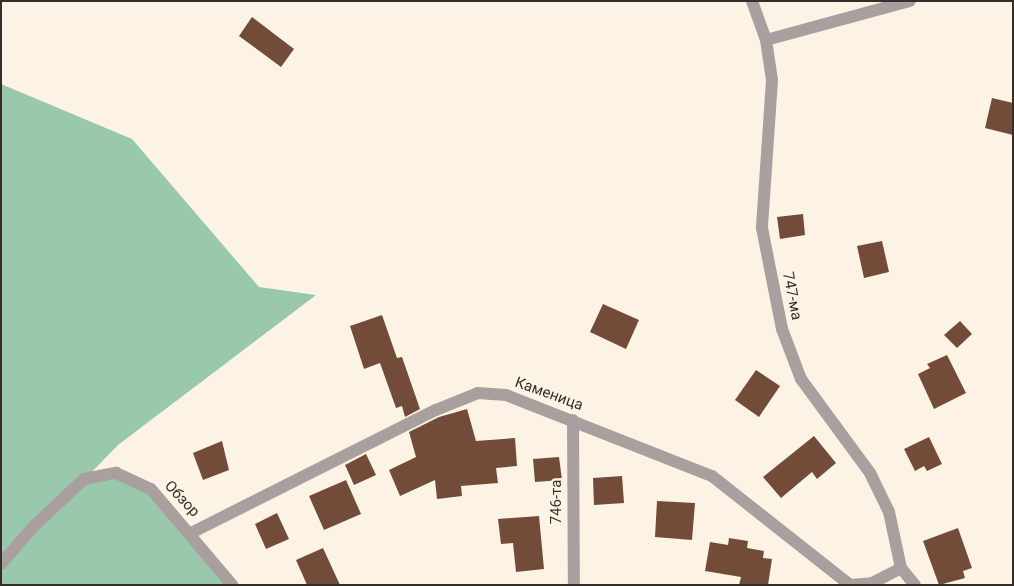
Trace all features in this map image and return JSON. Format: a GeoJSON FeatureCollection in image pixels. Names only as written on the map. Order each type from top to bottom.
{"type":"FeatureCollection","features":[{"type":"Feature","properties":{"kind":"street","name":"747-ма"},"geometry":{"type":"LineString","coordinates":[[752,1],[766,40],[772,80],[762,228],[782,329],[801,379],[870,473],[886,504],[901,568]]}},
{"type":"Feature","properties":{"kind":"street"},"geometry":{"type":"LineString","coordinates":[[766,40],[910,1]]}},
{"type":"Feature","properties":{"kind":"street","name":"Каменица"},"geometry":{"type":"LineString","coordinates":[[191,533],[436,410],[478,393],[506,395],[712,476],[850,585],[872,584],[901,568]]}},
{"type":"Feature","properties":{"kind":"street","name":"746-та"},"geometry":{"type":"LineString","coordinates":[[573,420],[574,585]]}},
{"type":"Feature","properties":{"kind":"street","name":"Обзор"},"geometry":{"type":"LineString","coordinates":[[1,564],[32,528],[84,479],[116,473],[151,490],[191,533],[232,585]]}},
{"type":"Feature","properties":{"kind":"street"},"geometry":{"type":"LineString","coordinates":[[901,568],[915,585]]}},
{"type":"Feature","properties":{"kind":"green space"},"geometry":{"type":"Polygon","coordinates":[[[1,84],[132,139],[259,287],[316,295],[118,445],[85,479],[116,473],[151,489],[232,585],[1,585],[1,84]]]}},
{"type":"Feature","properties":{"kind":"building"},"geometry":{"type":"Polygon","coordinates":[[[252,17],[294,49],[281,67],[239,36],[252,17]]]}},
{"type":"Feature","properties":{"kind":"building"},"geometry":{"type":"Polygon","coordinates":[[[992,98],[1013,103],[1013,135],[985,128],[992,98]]]}},
{"type":"Feature","properties":{"kind":"building"},"geometry":{"type":"Polygon","coordinates":[[[803,214],[805,235],[780,239],[777,217],[803,214]]]}},
{"type":"Feature","properties":{"kind":"building"},"geometry":{"type":"Polygon","coordinates":[[[882,241],[889,272],[864,278],[857,246],[882,241]]]}},
{"type":"Feature","properties":{"kind":"building"},"geometry":{"type":"Polygon","coordinates":[[[603,304],[639,320],[626,349],[590,332],[603,304]]]}},
{"type":"Feature","properties":{"kind":"building"},"geometry":{"type":"Polygon","coordinates":[[[382,315],[397,358],[402,357],[420,409],[405,417],[402,406],[396,408],[380,363],[364,369],[350,326],[382,315]]]}},
{"type":"Feature","properties":{"kind":"building"},"geometry":{"type":"Polygon","coordinates":[[[960,321],[972,334],[957,348],[944,335],[960,321]]]}},
{"type":"Feature","properties":{"kind":"building"},"geometry":{"type":"Polygon","coordinates":[[[947,355],[966,393],[934,409],[918,374],[930,368],[927,364],[947,355]]]}},
{"type":"Feature","properties":{"kind":"building"},"geometry":{"type":"Polygon","coordinates":[[[756,370],[780,386],[759,417],[735,400],[756,370]]]}},
{"type":"Feature","properties":{"kind":"building"},"geometry":{"type":"Polygon","coordinates":[[[467,409],[476,441],[515,438],[517,466],[496,468],[498,483],[461,486],[462,496],[437,499],[435,480],[400,496],[389,470],[416,457],[409,432],[439,417],[467,409]]]}},
{"type":"Feature","properties":{"kind":"building"},"geometry":{"type":"Polygon","coordinates":[[[814,436],[836,463],[817,479],[812,472],[781,498],[763,477],[814,436]]]}},
{"type":"Feature","properties":{"kind":"building"},"geometry":{"type":"Polygon","coordinates":[[[929,437],[942,464],[927,471],[924,466],[915,471],[904,449],[929,437]]]}},
{"type":"Feature","properties":{"kind":"building"},"geometry":{"type":"Polygon","coordinates":[[[222,441],[229,470],[203,480],[193,453],[222,441]]]}},
{"type":"Feature","properties":{"kind":"building"},"geometry":{"type":"Polygon","coordinates":[[[366,454],[376,475],[354,485],[345,465],[366,454]]]}},
{"type":"Feature","properties":{"kind":"building"},"geometry":{"type":"Polygon","coordinates":[[[559,457],[562,480],[535,482],[533,459],[559,457]]]}},
{"type":"Feature","properties":{"kind":"building"},"geometry":{"type":"Polygon","coordinates":[[[622,476],[624,503],[594,505],[593,478],[622,476]]]}},
{"type":"Feature","properties":{"kind":"building"},"geometry":{"type":"Polygon","coordinates":[[[346,480],[361,514],[324,530],[309,496],[346,480]]]}},
{"type":"Feature","properties":{"kind":"building"},"geometry":{"type":"Polygon","coordinates":[[[657,501],[695,503],[692,540],[655,537],[657,501]]]}},
{"type":"Feature","properties":{"kind":"building"},"geometry":{"type":"Polygon","coordinates":[[[277,513],[289,539],[266,549],[255,524],[277,513]]]}},
{"type":"Feature","properties":{"kind":"building"},"geometry":{"type":"Polygon","coordinates":[[[539,516],[544,569],[516,572],[513,543],[501,544],[498,519],[539,516]]]}},
{"type":"Feature","properties":{"kind":"building"},"geometry":{"type":"Polygon","coordinates":[[[958,528],[972,568],[963,571],[965,578],[939,585],[923,541],[958,528]]]}},
{"type":"Feature","properties":{"kind":"building"},"geometry":{"type":"Polygon","coordinates":[[[729,538],[748,541],[747,548],[764,551],[763,558],[772,559],[768,585],[739,585],[741,577],[705,571],[710,542],[728,545],[729,538]]]}},
{"type":"Feature","properties":{"kind":"building"},"geometry":{"type":"Polygon","coordinates":[[[323,548],[340,585],[307,585],[296,560],[323,548]]]}}]}
